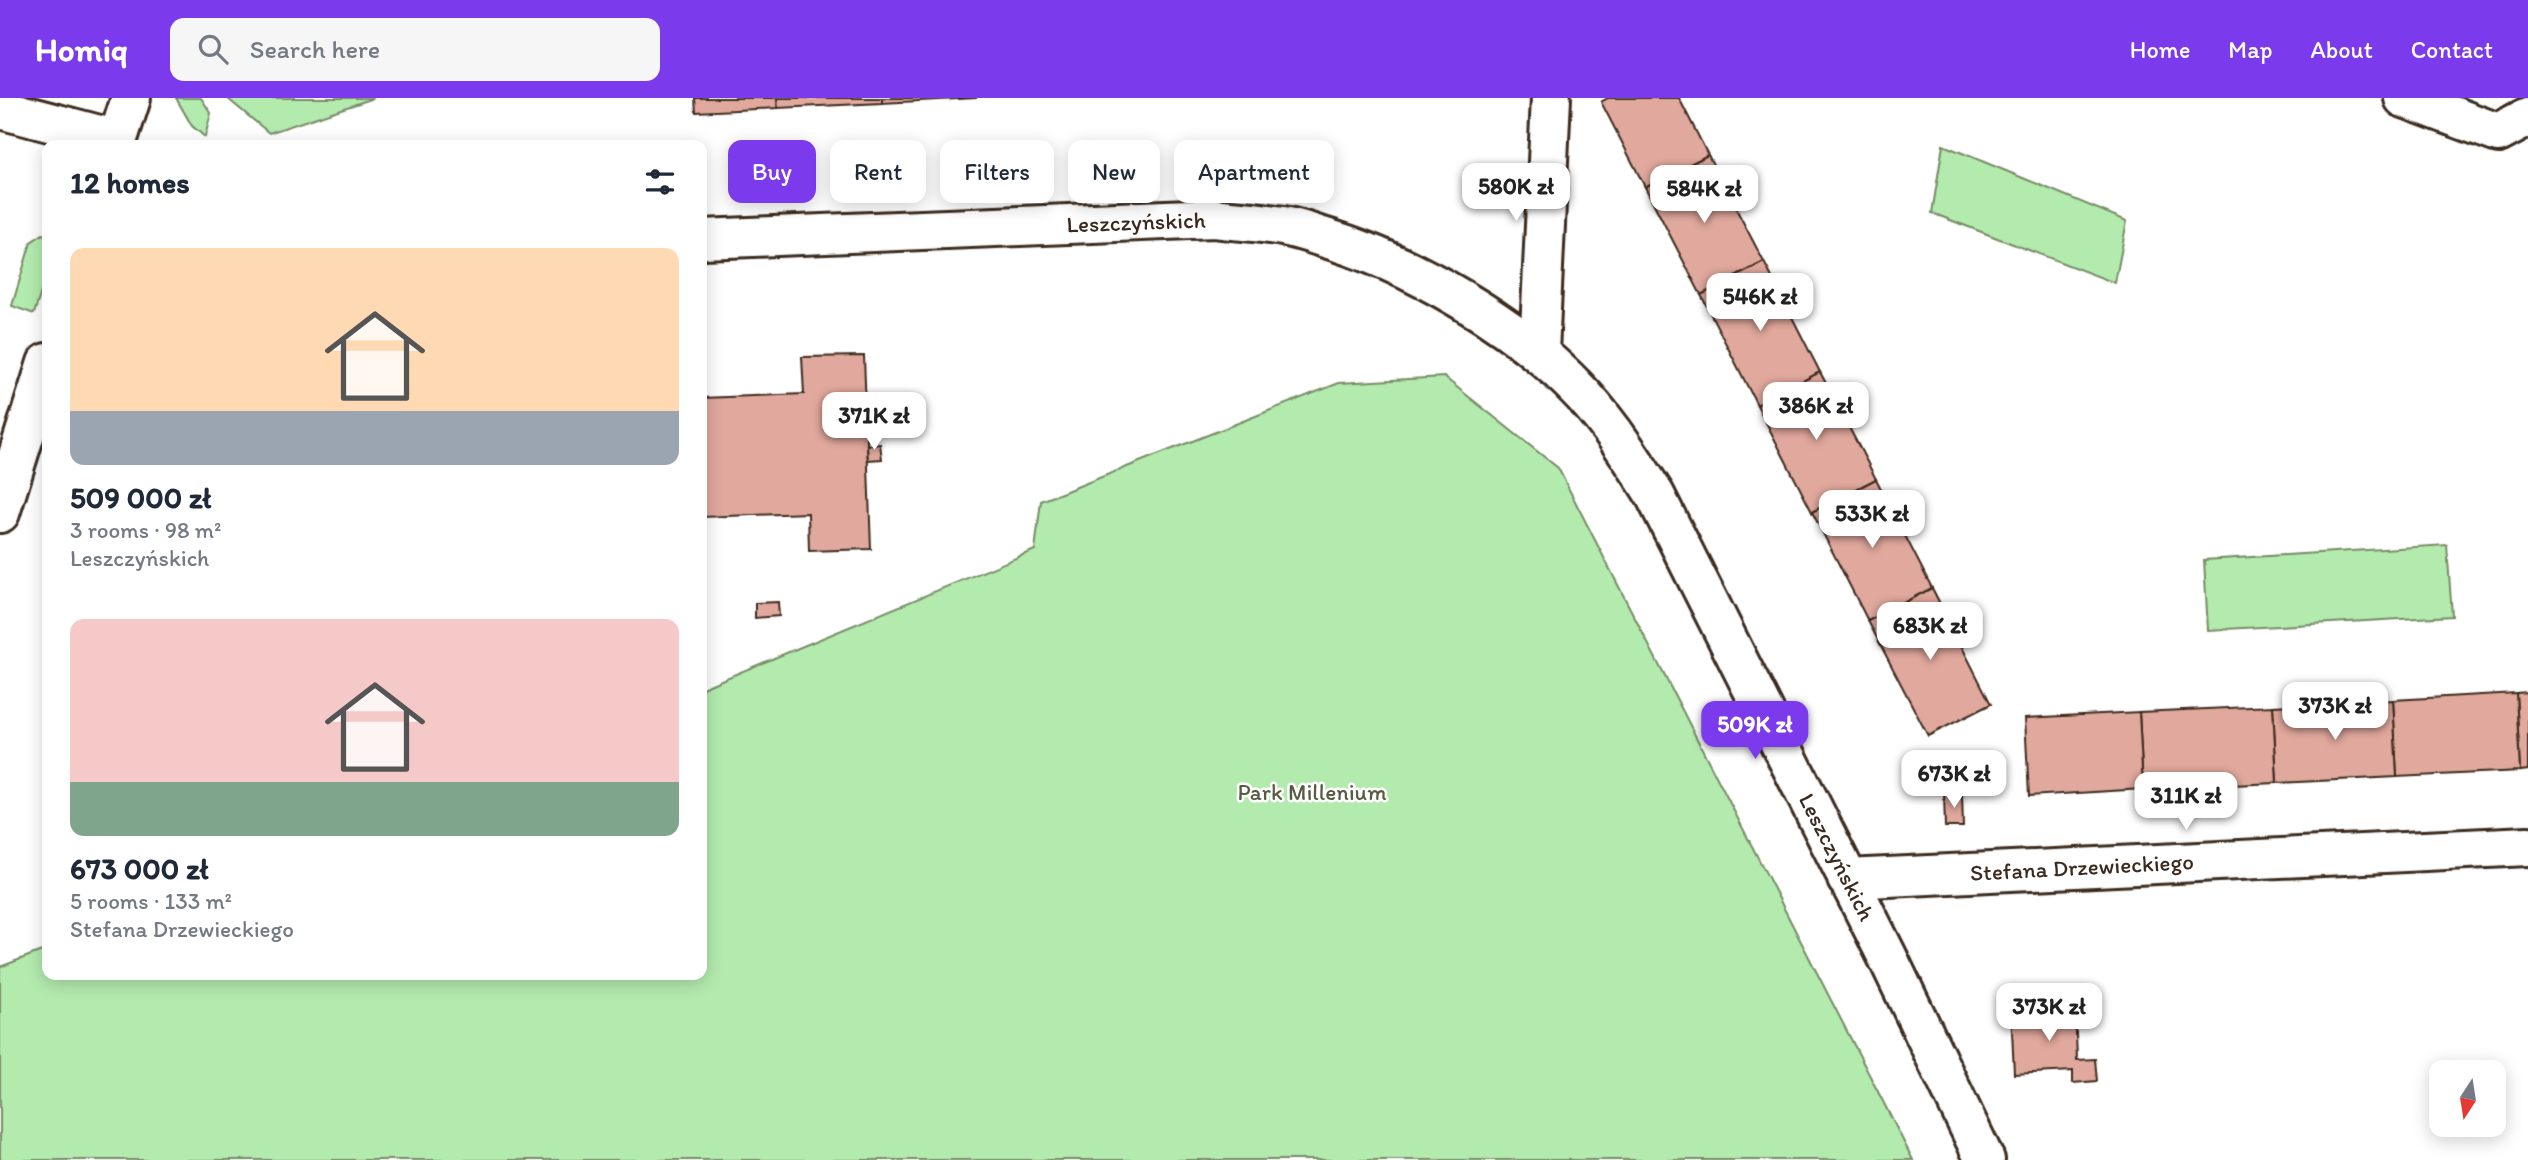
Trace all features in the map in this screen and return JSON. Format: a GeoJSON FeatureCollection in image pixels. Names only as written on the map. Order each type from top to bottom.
{"type":"FeatureCollection","features":[{"type":"Feature","properties":{"kind":"street"},"geometry":{"type":"LineString","coordinates":[[124,140],[131,98]]}},
{"type":"Feature","properties":{"kind":"street"},"geometry":{"type":"LineString","coordinates":[[1539,352],[1551,98]]}},
{"type":"Feature","properties":{"kind":"street"},"geometry":{"type":"LineString","coordinates":[[2404,98],[2498,133],[2528,117]]}},
{"type":"Feature","properties":{"kind":"street"},"geometry":{"type":"LineString","coordinates":[[0,109],[112,140]]}},
{"type":"Feature","properties":{"kind":"street","name":"Leszczyńskich"},"geometry":{"type":"LineString","coordinates":[[707,239],[1214,218],[1285,226],[1342,243],[1397,264],[1471,306],[1539,352],[1583,394],[1620,438],[1655,495],[1887,956],[1985,1160]]}},
{"type":"Feature","properties":{"kind":"street"},"geometry":{"type":"LineString","coordinates":[[0,513],[42,379]]}},
{"type":"Feature","properties":{"kind":"street","name":"Stefana Drzewieckiego"},"geometry":{"type":"LineString","coordinates":[[1847,879],[2528,846]]}},
{"type":"Feature","properties":{"kind":"green space"},"geometry":{"type":"Polygon","coordinates":[[[176,98],[201,98],[211,113],[205,137],[192,126],[176,98]]]}},
{"type":"Feature","properties":{"kind":"green space"},"geometry":{"type":"Polygon","coordinates":[[[227,98],[374,98],[269,133],[227,98]]]}},
{"type":"Feature","properties":{"kind":"green space"},"geometry":{"type":"Polygon","coordinates":[[[1943,145],[2127,221],[2115,283],[1932,213],[1943,145]]]}},
{"type":"Feature","properties":{"kind":"green space"},"geometry":{"type":"Polygon","coordinates":[[[42,235],[42,289],[34,314],[12,306],[31,242],[42,235]]]}},
{"type":"Feature","properties":{"kind":"green space","name":"Park Millenium"},"geometry":{"type":"Polygon","coordinates":[[[1444,377],[1558,468],[1913,1160],[0,1160],[0,967],[42,951],[42,980],[707,980],[707,686],[1035,550],[1041,501],[1339,383],[1444,377]]]}},
{"type":"Feature","properties":{"kind":"green space"},"geometry":{"type":"Polygon","coordinates":[[[2447,545],[2452,616],[2208,630],[2204,560],[2447,545]]]}},
{"type":"Feature","properties":{"kind":"building"},"geometry":{"type":"Polygon","coordinates":[[[695,98],[777,98],[778,108],[696,112],[695,98]]]}},
{"type":"Feature","properties":{"kind":"building"},"geometry":{"type":"Polygon","coordinates":[[[777,98],[882,98],[882,103],[778,108],[777,98]]]}},
{"type":"Feature","properties":{"kind":"building"},"geometry":{"type":"Polygon","coordinates":[[[882,98],[977,98],[882,103],[882,98]]]}},
{"type":"Feature","properties":{"kind":"building"},"geometry":{"type":"Polygon","coordinates":[[[1608,98],[1679,98],[1708,155],[1645,187],[1601,102],[1608,98]]]}},
{"type":"Feature","properties":{"kind":"building"},"geometry":{"type":"Polygon","coordinates":[[[1708,155],[1764,262],[1701,295],[1645,187],[1708,155]]]}},
{"type":"Feature","properties":{"kind":"building"},"geometry":{"type":"Polygon","coordinates":[[[1764,262],[1820,372],[1757,405],[1701,295],[1764,262]]]}},
{"type":"Feature","properties":{"kind":"building"},"geometry":{"type":"Polygon","coordinates":[[[864,356],[871,549],[809,551],[808,513],[707,517],[707,398],[804,394],[802,357],[864,356]]]}},
{"type":"Feature","properties":{"kind":"building"},"geometry":{"type":"Polygon","coordinates":[[[1820,372],[1876,479],[1812,512],[1757,405],[1820,372]]]}},
{"type":"Feature","properties":{"kind":"building"},"geometry":{"type":"Polygon","coordinates":[[[880,444],[882,459],[868,460],[867,445],[880,444]]]}},
{"type":"Feature","properties":{"kind":"building"},"geometry":{"type":"Polygon","coordinates":[[[1876,479],[1932,588],[1868,621],[1812,512],[1876,479]]]}},
{"type":"Feature","properties":{"kind":"building"},"geometry":{"type":"Polygon","coordinates":[[[1932,588],[1991,704],[1928,736],[1868,621],[1932,588]]]}},
{"type":"Feature","properties":{"kind":"building"},"geometry":{"type":"Polygon","coordinates":[[[778,602],[779,616],[755,618],[755,603],[778,602]]]}},
{"type":"Feature","properties":{"kind":"building"},"geometry":{"type":"Polygon","coordinates":[[[2528,692],[2528,770],[2520,771],[2516,693],[2528,692]]]}},
{"type":"Feature","properties":{"kind":"building"},"geometry":{"type":"Polygon","coordinates":[[[2516,693],[2520,771],[2397,777],[2393,700],[2516,693]]]}},
{"type":"Feature","properties":{"kind":"building"},"geometry":{"type":"Polygon","coordinates":[[[2393,700],[2397,777],[2277,783],[2273,706],[2393,700]]]}},
{"type":"Feature","properties":{"kind":"building"},"geometry":{"type":"Polygon","coordinates":[[[2273,706],[2277,783],[2143,789],[2139,712],[2273,706]]]}},
{"type":"Feature","properties":{"kind":"building"},"geometry":{"type":"Polygon","coordinates":[[[2139,712],[2143,789],[2029,796],[2025,718],[2139,712]]]}},
{"type":"Feature","properties":{"kind":"building"},"geometry":{"type":"Polygon","coordinates":[[[1944,794],[1962,794],[1963,827],[1945,827],[1944,794]]]}},
{"type":"Feature","properties":{"kind":"building"},"geometry":{"type":"Polygon","coordinates":[[[2075,1006],[2077,1060],[2095,1059],[2097,1081],[2073,1083],[2073,1071],[2014,1074],[2011,1009],[2075,1006]]]}}]}
